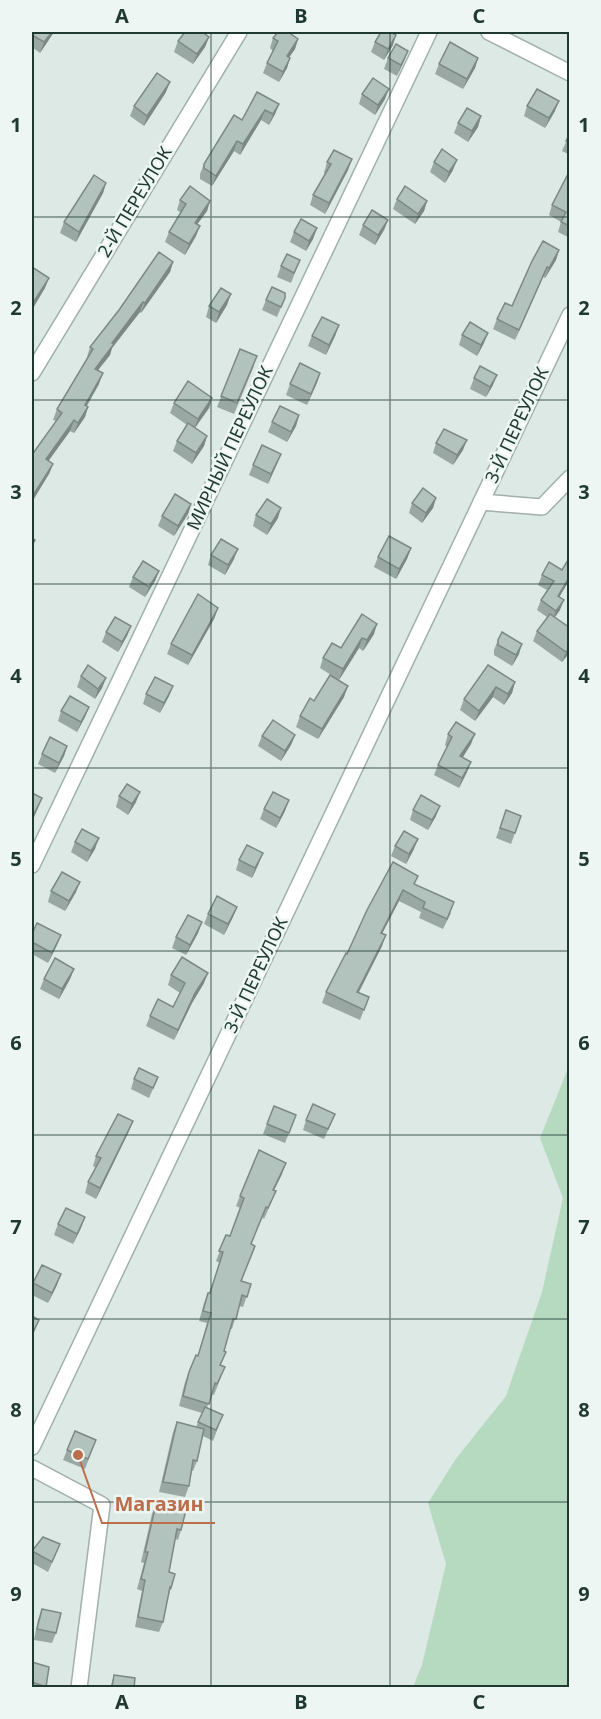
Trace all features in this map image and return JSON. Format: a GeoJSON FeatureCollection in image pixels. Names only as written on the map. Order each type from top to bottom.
{"type":"FeatureCollection","features":[{"type":"Feature","properties":{"kind":"street","name":"2-Й ПЕРЕУЛОК"},"geometry":{"type":"LineString","coordinates":[[32,373],[239,32]]}},
{"type":"Feature","properties":{"kind":"street","name":"МИРНЫЙ ПЕРЕУЛОК"},"geometry":{"type":"LineString","coordinates":[[32,865],[429,32]]}},
{"type":"Feature","properties":{"kind":"street"},"geometry":{"type":"LineString","coordinates":[[489,32],[570,74]]}},
{"type":"Feature","properties":{"kind":"street","name":"3-Й ПЕРЕУЛОК"},"geometry":{"type":"LineString","coordinates":[[32,1447],[570,315]]}},
{"type":"Feature","properties":{"kind":"street","name":"3-Й ПЕРЕУЛОК"},"geometry":{"type":"LineString","coordinates":[[481,502],[543,507],[570,478]]}},
{"type":"Feature","properties":{"kind":"street"},"geometry":{"type":"LineString","coordinates":[[32,1468],[102,1505],[79,1688]]}},
{"type":"Feature","properties":{"kind":"green space"},"geometry":{"type":"Polygon","coordinates":[[[569,1066],[569,1687],[413,1687],[422,1665],[446,1564],[428,1503],[455,1460],[506,1396],[542,1292],[563,1198],[540,1138],[569,1066]]]}},
{"type":"Feature","properties":{"kind":"building"},"geometry":{"type":"Polygon","coordinates":[[[32,32],[52,32],[44,42],[32,35],[32,32]]]}},
{"type":"Feature","properties":{"kind":"building"},"geometry":{"type":"Polygon","coordinates":[[[185,32],[202,32],[209,37],[197,54],[178,41],[185,32]]]}},
{"type":"Feature","properties":{"kind":"building"},"geometry":{"type":"Polygon","coordinates":[[[278,32],[288,32],[298,39],[287,56],[290,58],[283,72],[267,63],[278,41],[273,38],[278,32]]]}},
{"type":"Feature","properties":{"kind":"building"},"geometry":{"type":"Polygon","coordinates":[[[381,32],[391,32],[396,35],[388,49],[375,42],[381,32]]]}},
{"type":"Feature","properties":{"kind":"building"},"geometry":{"type":"Polygon","coordinates":[[[450,42],[478,58],[467,79],[439,64],[450,42]]]}},
{"type":"Feature","properties":{"kind":"building"},"geometry":{"type":"Polygon","coordinates":[[[396,44],[408,51],[401,65],[388,58],[396,44]]]}},
{"type":"Feature","properties":{"kind":"building"},"geometry":{"type":"Polygon","coordinates":[[[157,73],[170,82],[147,116],[134,106],[157,73]]]}},
{"type":"Feature","properties":{"kind":"building"},"geometry":{"type":"Polygon","coordinates":[[[373,78],[389,89],[378,105],[362,94],[373,78]]]}},
{"type":"Feature","properties":{"kind":"building"},"geometry":{"type":"Polygon","coordinates":[[[537,89],[559,101],[549,118],[527,106],[537,89]]]}},
{"type":"Feature","properties":{"kind":"building"},"geometry":{"type":"Polygon","coordinates":[[[257,92],[279,104],[273,114],[265,110],[243,144],[237,141],[216,176],[204,168],[204,164],[234,115],[242,120],[257,92]]]}},
{"type":"Feature","properties":{"kind":"building"},"geometry":{"type":"Polygon","coordinates":[[[467,108],[481,116],[472,131],[458,123],[467,108]]]}},
{"type":"Feature","properties":{"kind":"building"},"geometry":{"type":"Polygon","coordinates":[[[442,149],[457,160],[449,172],[434,162],[442,149]]]}},
{"type":"Feature","properties":{"kind":"building"},"geometry":{"type":"Polygon","coordinates":[[[334,150],[352,159],[329,203],[313,195],[331,164],[327,162],[334,150]]]}},
{"type":"Feature","properties":{"kind":"building"},"geometry":{"type":"Polygon","coordinates":[[[568,174],[570,175],[570,226],[561,222],[566,212],[552,205],[568,174]]]}},
{"type":"Feature","properties":{"kind":"building"},"geometry":{"type":"Polygon","coordinates":[[[94,175],[106,183],[79,232],[64,222],[94,175]]]}},
{"type":"Feature","properties":{"kind":"building"},"geometry":{"type":"Polygon","coordinates":[[[190,186],[210,201],[195,223],[200,226],[189,244],[169,232],[186,204],[180,200],[190,186]]]}},
{"type":"Feature","properties":{"kind":"building"},"geometry":{"type":"Polygon","coordinates":[[[405,186],[427,201],[418,214],[397,199],[405,186]]]}},
{"type":"Feature","properties":{"kind":"building"},"geometry":{"type":"Polygon","coordinates":[[[372,210],[388,220],[378,235],[363,225],[372,210]]]}},
{"type":"Feature","properties":{"kind":"building"},"geometry":{"type":"Polygon","coordinates":[[[301,219],[317,228],[309,241],[294,232],[301,219]]]}},
{"type":"Feature","properties":{"kind":"building"},"geometry":{"type":"Polygon","coordinates":[[[543,241],[559,250],[549,268],[547,267],[519,330],[497,319],[505,303],[512,306],[543,241]]]}},
{"type":"Feature","properties":{"kind":"building"},"geometry":{"type":"Polygon","coordinates":[[[159,252],[173,262],[95,369],[103,373],[85,405],[88,407],[78,423],[74,420],[46,459],[53,464],[32,497],[32,451],[34,452],[62,413],[57,409],[93,349],[90,347],[159,252]]]}},
{"type":"Feature","properties":{"kind":"building"},"geometry":{"type":"Polygon","coordinates":[[[287,254],[300,260],[294,273],[281,266],[287,254]]]}},
{"type":"Feature","properties":{"kind":"building"},"geometry":{"type":"Polygon","coordinates":[[[32,267],[49,278],[33,303],[32,303],[32,267]]]}},
{"type":"Feature","properties":{"kind":"building"},"geometry":{"type":"Polygon","coordinates":[[[272,287],[285,293],[281,307],[266,300],[272,287]]]}},
{"type":"Feature","properties":{"kind":"building"},"geometry":{"type":"Polygon","coordinates":[[[221,288],[231,294],[219,312],[209,306],[221,288]]]}},
{"type":"Feature","properties":{"kind":"building"},"geometry":{"type":"Polygon","coordinates":[[[322,317],[339,325],[329,345],[312,336],[322,317]]]}},
{"type":"Feature","properties":{"kind":"building"},"geometry":{"type":"Polygon","coordinates":[[[470,322],[488,333],[481,345],[462,335],[470,322]]]}},
{"type":"Feature","properties":{"kind":"building"},"geometry":{"type":"Polygon","coordinates":[[[240,349],[257,356],[237,403],[221,396],[240,349]]]}},
{"type":"Feature","properties":{"kind":"building"},"geometry":{"type":"Polygon","coordinates":[[[300,363],[320,373],[311,394],[290,384],[300,363]]]}},
{"type":"Feature","properties":{"kind":"building"},"geometry":{"type":"Polygon","coordinates":[[[480,366],[497,375],[490,387],[474,378],[480,366]]]}},
{"type":"Feature","properties":{"kind":"building"},"geometry":{"type":"Polygon","coordinates":[[[188,381],[212,398],[198,419],[174,403],[188,381]]]}},
{"type":"Feature","properties":{"kind":"building"},"geometry":{"type":"Polygon","coordinates":[[[280,406],[299,415],[291,432],[272,422],[280,406]]]}},
{"type":"Feature","properties":{"kind":"building"},"geometry":{"type":"Polygon","coordinates":[[[188,423],[207,436],[196,453],[177,441],[188,423]]]}},
{"type":"Feature","properties":{"kind":"building"},"geometry":{"type":"Polygon","coordinates":[[[444,429],[467,440],[457,455],[436,443],[444,429]]]}},
{"type":"Feature","properties":{"kind":"building"},"geometry":{"type":"Polygon","coordinates":[[[262,445],[281,454],[271,474],[253,465],[262,445]]]}},
{"type":"Feature","properties":{"kind":"building"},"geometry":{"type":"Polygon","coordinates":[[[423,488],[436,498],[426,513],[412,503],[423,488]]]}},
{"type":"Feature","properties":{"kind":"building"},"geometry":{"type":"Polygon","coordinates":[[[175,494],[191,504],[178,526],[162,516],[175,494]]]}},
{"type":"Feature","properties":{"kind":"building"},"geometry":{"type":"Polygon","coordinates":[[[267,499],[281,508],[271,524],[256,515],[267,499]]]}},
{"type":"Feature","properties":{"kind":"building"},"geometry":{"type":"Polygon","coordinates":[[[389,536],[411,548],[399,569],[378,557],[389,536]]]}},
{"type":"Feature","properties":{"kind":"building"},"geometry":{"type":"Polygon","coordinates":[[[221,539],[238,549],[228,565],[211,555],[221,539]]]}},
{"type":"Feature","properties":{"kind":"building"},"geometry":{"type":"Polygon","coordinates":[[[568,560],[570,561],[570,576],[558,596],[564,600],[556,611],[541,600],[554,581],[542,575],[549,562],[562,570],[568,560]]]}},
{"type":"Feature","properties":{"kind":"building"},"geometry":{"type":"Polygon","coordinates":[[[143,561],[159,571],[149,587],[133,577],[143,561]]]}},
{"type":"Feature","properties":{"kind":"building"},"geometry":{"type":"Polygon","coordinates":[[[198,594],[218,608],[192,655],[171,644],[198,594]]]}},
{"type":"Feature","properties":{"kind":"building"},"geometry":{"type":"Polygon","coordinates":[[[362,614],[377,624],[367,640],[362,638],[343,669],[323,658],[332,643],[341,648],[362,614]]]}},
{"type":"Feature","properties":{"kind":"building"},"geometry":{"type":"Polygon","coordinates":[[[550,614],[570,628],[570,647],[566,652],[537,631],[550,614]]]}},
{"type":"Feature","properties":{"kind":"building"},"geometry":{"type":"Polygon","coordinates":[[[115,617],[131,626],[122,642],[106,632],[115,617]]]}},
{"type":"Feature","properties":{"kind":"building"},"geometry":{"type":"Polygon","coordinates":[[[502,632],[522,644],[516,655],[498,645],[502,632]]]}},
{"type":"Feature","properties":{"kind":"building"},"geometry":{"type":"Polygon","coordinates":[[[88,665],[106,678],[98,689],[81,676],[88,665]]]}},
{"type":"Feature","properties":{"kind":"building"},"geometry":{"type":"Polygon","coordinates":[[[488,665],[515,682],[508,694],[496,687],[479,711],[464,699],[488,665]]]}},
{"type":"Feature","properties":{"kind":"building"},"geometry":{"type":"Polygon","coordinates":[[[330,675],[348,686],[322,729],[300,716],[310,698],[314,701],[330,675]]]}},
{"type":"Feature","properties":{"kind":"building"},"geometry":{"type":"Polygon","coordinates":[[[155,677],[173,686],[164,703],[146,694],[155,677]]]}},
{"type":"Feature","properties":{"kind":"building"},"geometry":{"type":"Polygon","coordinates":[[[70,696],[89,707],[81,722],[61,711],[70,696]]]}},
{"type":"Feature","properties":{"kind":"building"},"geometry":{"type":"Polygon","coordinates":[[[273,720],[295,735],[285,751],[262,736],[273,720]]]}},
{"type":"Feature","properties":{"kind":"building"},"geometry":{"type":"Polygon","coordinates":[[[456,722],[475,734],[460,756],[471,762],[462,778],[438,765],[452,737],[448,734],[456,722]]]}},
{"type":"Feature","properties":{"kind":"building"},"geometry":{"type":"Polygon","coordinates":[[[50,737],[67,746],[59,763],[42,754],[50,737]]]}},
{"type":"Feature","properties":{"kind":"building"},"geometry":{"type":"Polygon","coordinates":[[[127,784],[140,792],[132,804],[119,796],[127,784]]]}},
{"type":"Feature","properties":{"kind":"building"},"geometry":{"type":"Polygon","coordinates":[[[273,792],[289,800],[280,818],[264,809],[273,792]]]}},
{"type":"Feature","properties":{"kind":"building"},"geometry":{"type":"Polygon","coordinates":[[[32,793],[42,798],[33,816],[32,815],[32,793]]]}},
{"type":"Feature","properties":{"kind":"building"},"geometry":{"type":"Polygon","coordinates":[[[421,795],[440,806],[432,820],[413,810],[421,795]]]}},
{"type":"Feature","properties":{"kind":"building"},"geometry":{"type":"Polygon","coordinates":[[[506,810],[521,816],[515,833],[500,828],[506,810]]]}},
{"type":"Feature","properties":{"kind":"building"},"geometry":{"type":"Polygon","coordinates":[[[82,829],[99,838],[91,851],[75,842],[82,829]]]}},
{"type":"Feature","properties":{"kind":"building"},"geometry":{"type":"Polygon","coordinates":[[[404,831],[418,839],[409,854],[395,846],[404,831]]]}},
{"type":"Feature","properties":{"kind":"building"},"geometry":{"type":"Polygon","coordinates":[[[247,845],[263,853],[255,868],[239,860],[247,845]]]}},
{"type":"Feature","properties":{"kind":"building"},"geometry":{"type":"Polygon","coordinates":[[[393,862],[418,876],[414,884],[454,902],[447,919],[423,908],[425,902],[403,890],[381,933],[386,935],[357,992],[369,997],[364,1010],[326,992],[393,862]]]}},
{"type":"Feature","properties":{"kind":"building"},"geometry":{"type":"Polygon","coordinates":[[[62,872],[80,882],[69,901],[51,891],[62,872]]]}},
{"type":"Feature","properties":{"kind":"building"},"geometry":{"type":"Polygon","coordinates":[[[217,896],[237,907],[228,924],[208,914],[217,896]]]}},
{"type":"Feature","properties":{"kind":"building"},"geometry":{"type":"Polygon","coordinates":[[[188,915],[202,922],[190,945],[176,937],[188,915]]]}},
{"type":"Feature","properties":{"kind":"building"},"geometry":{"type":"Polygon","coordinates":[[[37,923],[61,935],[52,953],[32,942],[32,934],[37,923]]]}},
{"type":"Feature","properties":{"kind":"building"},"geometry":{"type":"Polygon","coordinates":[[[182,957],[208,973],[195,993],[178,1030],[150,1016],[158,999],[173,1007],[185,983],[171,975],[182,957]]]}},
{"type":"Feature","properties":{"kind":"building"},"geometry":{"type":"Polygon","coordinates":[[[55,958],[74,969],[62,989],[44,979],[55,958]]]}},
{"type":"Feature","properties":{"kind":"building"},"geometry":{"type":"Polygon","coordinates":[[[139,1068],[158,1077],[153,1088],[134,1079],[139,1068]]]}},
{"type":"Feature","properties":{"kind":"building"},"geometry":{"type":"Polygon","coordinates":[[[313,1104],[335,1114],[328,1129],[306,1120],[313,1104]]]}},
{"type":"Feature","properties":{"kind":"building"},"geometry":{"type":"Polygon","coordinates":[[[274,1106],[296,1115],[289,1133],[267,1124],[274,1106]]]}},
{"type":"Feature","properties":{"kind":"building"},"geometry":{"type":"Polygon","coordinates":[[[118,1114],[133,1121],[100,1188],[88,1182],[101,1158],[96,1156],[118,1114]]]}},
{"type":"Feature","properties":{"kind":"building"},"geometry":{"type":"Polygon","coordinates":[[[259,1150],[286,1163],[273,1190],[276,1191],[268,1208],[266,1207],[251,1244],[255,1246],[241,1281],[251,1284],[247,1297],[242,1295],[236,1319],[233,1319],[224,1351],[226,1352],[220,1365],[225,1367],[217,1384],[215,1383],[209,1404],[183,1396],[189,1372],[196,1355],[198,1356],[211,1313],[203,1311],[223,1252],[219,1251],[226,1235],[230,1236],[244,1198],[240,1196],[259,1150]]]}},
{"type":"Feature","properties":{"kind":"building"},"geometry":{"type":"Polygon","coordinates":[[[66,1208],[85,1217],[77,1234],[58,1224],[66,1208]]]}},
{"type":"Feature","properties":{"kind":"building"},"geometry":{"type":"Polygon","coordinates":[[[42,1265],[61,1274],[52,1293],[33,1283],[42,1265]]]}},
{"type":"Feature","properties":{"kind":"building"},"geometry":{"type":"Polygon","coordinates":[[[32,1316],[39,1320],[32,1334],[32,1316]]]}},
{"type":"Feature","properties":{"kind":"building"},"geometry":{"type":"Polygon","coordinates":[[[205,1407],[223,1415],[216,1430],[198,1422],[205,1407]]]}},
{"type":"Feature","properties":{"kind":"building"},"geometry":{"type":"Polygon","coordinates":[[[177,1422],[204,1429],[197,1461],[193,1460],[189,1486],[163,1482],[177,1422]]]}},
{"type":"Feature","properties":{"kind":"building"},"geometry":{"type":"Polygon","coordinates":[[[75,1431],[96,1440],[88,1459],[67,1450],[75,1431]]]}},
{"type":"Feature","properties":{"kind":"building"},"geometry":{"type":"Polygon","coordinates":[[[156,1504],[186,1510],[181,1530],[177,1529],[169,1572],[175,1574],[163,1622],[138,1617],[145,1580],[141,1579],[148,1552],[145,1552],[156,1504]]]}},
{"type":"Feature","properties":{"kind":"building"},"geometry":{"type":"Polygon","coordinates":[[[43,1537],[60,1544],[52,1562],[32,1551],[43,1537]]]}},
{"type":"Feature","properties":{"kind":"building"},"geometry":{"type":"Polygon","coordinates":[[[42,1609],[61,1613],[56,1633],[37,1629],[42,1609]]]}},
{"type":"Feature","properties":{"kind":"building"},"geometry":{"type":"Polygon","coordinates":[[[32,1662],[49,1667],[46,1687],[32,1682],[32,1662]]]}},
{"type":"Feature","properties":{"kind":"building"},"geometry":{"type":"Polygon","coordinates":[[[114,1675],[135,1678],[134,1688],[112,1688],[114,1675]]]}},
{"type":"Feature","properties":{"kind":"place","name":"Магазин"},"geometry":{"type":"Point","coordinates":[78,1455]}}]}
